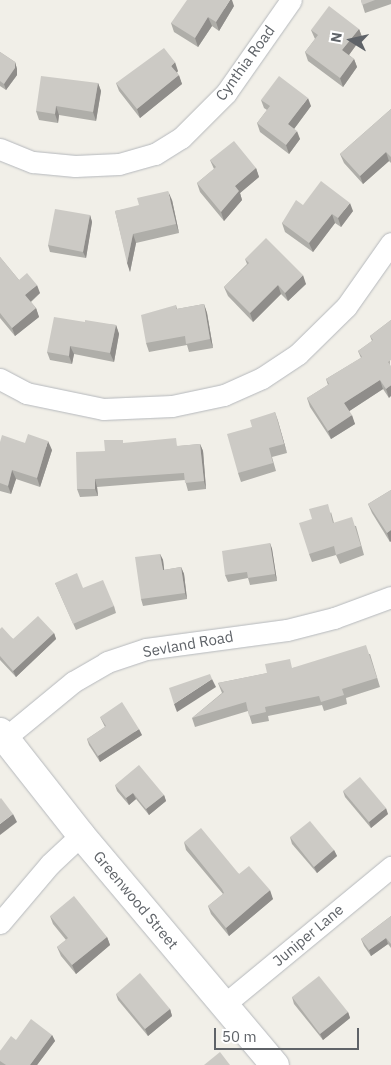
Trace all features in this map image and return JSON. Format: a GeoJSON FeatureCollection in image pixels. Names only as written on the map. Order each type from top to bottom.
{"type":"FeatureCollection","features":[{"type":"Feature","properties":{"kind":"street","name":"Cynthia Road"},"geometry":{"type":"LineString","coordinates":[[0,150],[34,162],[75,166],[119,164],[155,154],[181,138],[226,93],[290,0]]}},
{"type":"Feature","properties":{"kind":"street"},"geometry":{"type":"LineString","coordinates":[[0,379],[26,393],[102,409],[172,406],[224,395],[262,378],[298,354],[346,307],[391,243]]}},
{"type":"Feature","properties":{"kind":"street","name":"Sevland Road"},"geometry":{"type":"LineString","coordinates":[[2,735],[73,682],[107,662],[146,650],[287,630],[334,618],[391,597]]}},
{"type":"Feature","properties":{"kind":"street","name":"Greenwood Street"},"geometry":{"type":"LineString","coordinates":[[2,735],[81,835],[226,1003],[275,1065]]}},
{"type":"Feature","properties":{"kind":"street"},"geometry":{"type":"LineString","coordinates":[[0,923],[50,864],[81,835]]}},
{"type":"Feature","properties":{"kind":"street","name":"Juniper Lane"},"geometry":{"type":"LineString","coordinates":[[226,1003],[391,867]]}},
{"type":"Feature","properties":{"kind":"building"},"geometry":{"type":"Polygon","coordinates":[[[187,0],[230,0],[216,22],[208,17],[195,38],[171,23],[187,0]]]}},
{"type":"Feature","properties":{"kind":"building"},"geometry":{"type":"Polygon","coordinates":[[[361,0],[375,0],[362,5],[361,0]]]}},
{"type":"Feature","properties":{"kind":"building"},"geometry":{"type":"Polygon","coordinates":[[[329,6],[359,29],[342,50],[354,59],[340,78],[305,52],[318,35],[311,30],[329,6]]]}},
{"type":"Feature","properties":{"kind":"building"},"geometry":{"type":"Polygon","coordinates":[[[164,48],[175,62],[171,66],[179,75],[137,109],[116,83],[164,48]]]}},
{"type":"Feature","properties":{"kind":"building"},"geometry":{"type":"Polygon","coordinates":[[[0,52],[15,62],[15,68],[4,84],[0,81],[0,52]]]}},
{"type":"Feature","properties":{"kind":"building"},"geometry":{"type":"Polygon","coordinates":[[[41,76],[98,83],[93,112],[56,106],[55,114],[36,111],[41,76]]]}},
{"type":"Feature","properties":{"kind":"building"},"geometry":{"type":"Polygon","coordinates":[[[279,76],[308,98],[288,124],[297,131],[286,145],[257,123],[270,106],[261,100],[279,76]]]}},
{"type":"Feature","properties":{"kind":"building"},"geometry":{"type":"Polygon","coordinates":[[[391,109],[391,157],[386,152],[360,176],[340,154],[391,109]]]}},
{"type":"Feature","properties":{"kind":"building"},"geometry":{"type":"Polygon","coordinates":[[[234,141],[256,168],[235,186],[239,191],[221,212],[197,183],[216,167],[210,160],[234,141]]]}},
{"type":"Feature","properties":{"kind":"building"},"geometry":{"type":"Polygon","coordinates":[[[321,181],[350,203],[338,218],[332,214],[309,243],[282,223],[296,200],[303,205],[321,181]]]}},
{"type":"Feature","properties":{"kind":"building"},"geometry":{"type":"Polygon","coordinates":[[[168,191],[176,224],[133,234],[127,263],[115,211],[139,205],[137,198],[168,191]]]}},
{"type":"Feature","properties":{"kind":"building"},"geometry":{"type":"Polygon","coordinates":[[[55,209],[90,215],[83,252],[48,245],[55,209]]]}},
{"type":"Feature","properties":{"kind":"building"},"geometry":{"type":"Polygon","coordinates":[[[266,238],[303,275],[285,293],[278,285],[250,313],[224,287],[249,263],[245,259],[266,238]]]}},
{"type":"Feature","properties":{"kind":"building"},"geometry":{"type":"Polygon","coordinates":[[[0,257],[19,280],[27,273],[37,285],[25,295],[36,308],[12,328],[0,313],[0,257]]]}},
{"type":"Feature","properties":{"kind":"building"},"geometry":{"type":"Polygon","coordinates":[[[204,304],[210,339],[186,344],[185,336],[146,343],[141,315],[176,305],[176,309],[204,304]]]}},
{"type":"Feature","properties":{"kind":"building"},"geometry":{"type":"Polygon","coordinates":[[[54,317],[116,325],[110,353],[70,346],[69,356],[47,352],[54,317]]]}},
{"type":"Feature","properties":{"kind":"building"},"geometry":{"type":"Polygon","coordinates":[[[391,320],[391,360],[388,362],[391,366],[391,385],[386,389],[380,380],[344,403],[352,415],[328,431],[307,398],[329,384],[326,379],[362,357],[358,351],[373,340],[370,336],[391,320]]]}},
{"type":"Feature","properties":{"kind":"building"},"geometry":{"type":"Polygon","coordinates":[[[275,412],[284,444],[269,448],[273,463],[238,473],[227,434],[252,427],[250,420],[275,412]]]}},
{"type":"Feature","properties":{"kind":"building"},"geometry":{"type":"Polygon","coordinates":[[[28,434],[48,441],[37,478],[12,470],[8,486],[0,483],[0,442],[2,435],[25,443],[28,434]]]}},
{"type":"Feature","properties":{"kind":"building"},"geometry":{"type":"Polygon","coordinates":[[[176,438],[177,446],[200,444],[204,481],[185,483],[184,473],[95,479],[95,489],[77,489],[76,452],[105,451],[104,440],[123,440],[123,443],[176,438]]]}},
{"type":"Feature","properties":{"kind":"building"},"geometry":{"type":"Polygon","coordinates":[[[391,490],[391,530],[387,533],[368,504],[391,490]]]}},
{"type":"Feature","properties":{"kind":"building"},"geometry":{"type":"Polygon","coordinates":[[[328,504],[333,523],[352,517],[361,546],[336,555],[334,546],[309,554],[299,523],[312,519],[309,509],[328,504]]]}},
{"type":"Feature","properties":{"kind":"building"},"geometry":{"type":"Polygon","coordinates":[[[270,543],[275,574],[248,578],[247,572],[225,575],[222,551],[270,543]]]}},
{"type":"Feature","properties":{"kind":"building"},"geometry":{"type":"Polygon","coordinates":[[[160,554],[163,570],[181,567],[185,593],[141,599],[135,557],[160,554]]]}},
{"type":"Feature","properties":{"kind":"building"},"geometry":{"type":"Polygon","coordinates":[[[77,573],[83,588],[103,580],[114,606],[73,624],[55,583],[77,573]]]}},
{"type":"Feature","properties":{"kind":"building"},"geometry":{"type":"Polygon","coordinates":[[[38,616],[54,633],[13,671],[0,656],[0,629],[2,627],[13,639],[38,616]]]}},
{"type":"Feature","properties":{"kind":"building"},"geometry":{"type":"Polygon","coordinates":[[[366,645],[377,678],[342,689],[344,695],[321,702],[319,696],[265,707],[266,712],[249,716],[246,702],[192,718],[224,692],[218,683],[267,673],[265,664],[290,659],[292,668],[366,645]]]}},
{"type":"Feature","properties":{"kind":"building"},"geometry":{"type":"Polygon","coordinates":[[[210,674],[212,679],[174,704],[169,688],[210,674]]]}},
{"type":"Feature","properties":{"kind":"building"},"geometry":{"type":"Polygon","coordinates":[[[122,702],[139,729],[98,756],[87,739],[106,726],[100,717],[122,702]]]}},
{"type":"Feature","properties":{"kind":"building"},"geometry":{"type":"Polygon","coordinates":[[[139,765],[164,795],[146,809],[133,793],[126,798],[115,785],[139,765]]]}},
{"type":"Feature","properties":{"kind":"building"},"geometry":{"type":"Polygon","coordinates":[[[360,777],[386,808],[369,822],[343,791],[360,777]]]}},
{"type":"Feature","properties":{"kind":"building"},"geometry":{"type":"Polygon","coordinates":[[[0,799],[13,814],[0,824],[0,799]]]}},
{"type":"Feature","properties":{"kind":"building"},"geometry":{"type":"Polygon","coordinates":[[[310,821],[334,850],[314,867],[290,837],[310,821]]]}},
{"type":"Feature","properties":{"kind":"building"},"geometry":{"type":"Polygon","coordinates":[[[201,828],[239,874],[249,866],[270,890],[226,928],[208,906],[224,893],[184,842],[201,828]]]}},
{"type":"Feature","properties":{"kind":"building"},"geometry":{"type":"Polygon","coordinates":[[[74,896],[107,937],[72,965],[57,947],[68,938],[50,916],[74,896]]]}},
{"type":"Feature","properties":{"kind":"building"},"geometry":{"type":"Polygon","coordinates":[[[391,916],[391,944],[386,938],[369,950],[361,939],[391,916]]]}},
{"type":"Feature","properties":{"kind":"building"},"geometry":{"type":"Polygon","coordinates":[[[140,973],[170,1009],[145,1029],[116,994],[140,973]]]}},
{"type":"Feature","properties":{"kind":"building"},"geometry":{"type":"Polygon","coordinates":[[[319,976],[348,1012],[320,1034],[292,997],[319,976]]]}},
{"type":"Feature","properties":{"kind":"building"},"geometry":{"type":"Polygon","coordinates":[[[31,1019],[52,1035],[30,1065],[6,1065],[0,1061],[0,1051],[11,1036],[16,1040],[31,1019]]]}},
{"type":"Feature","properties":{"kind":"building"},"geometry":{"type":"Polygon","coordinates":[[[220,1052],[230,1065],[204,1065],[220,1052]]]}}]}
